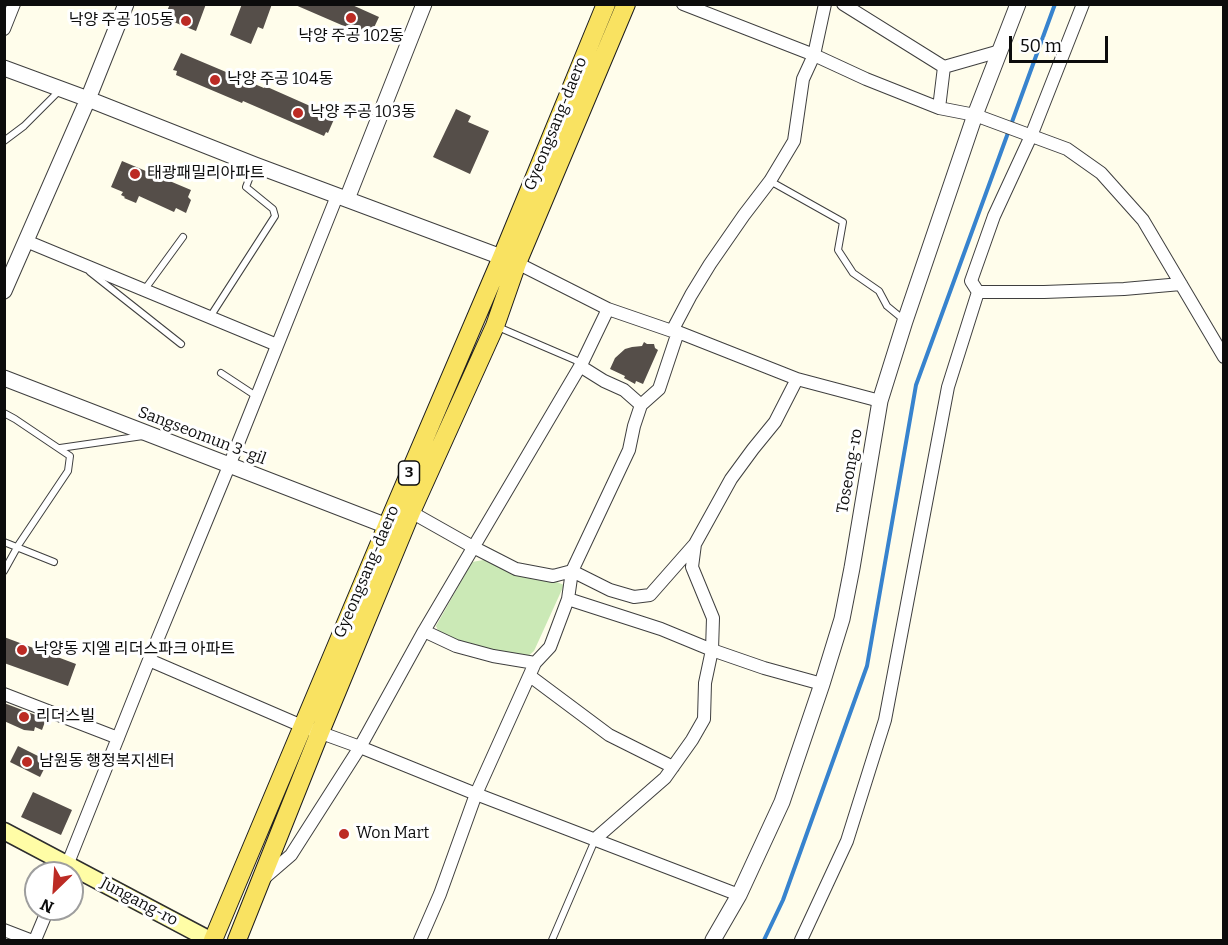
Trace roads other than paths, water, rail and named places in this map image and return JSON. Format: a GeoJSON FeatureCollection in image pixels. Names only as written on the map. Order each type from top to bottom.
{"type":"FeatureCollection","features":[{"type":"Feature","properties":{"kind":"main road","name":"Gyeongsang-daero"},"geometry":{"type":"LineString","coordinates":[[212,940],[495,326],[510,260],[606,4]]}},
{"type":"Feature","properties":{"kind":"main road","name":"Gyeongsang-daero"},"geometry":{"type":"LineString","coordinates":[[237,940],[260,883],[311,729],[387,526],[626,4]]}},
{"type":"Feature","properties":{"kind":"main road","name":"Jungang-ro"},"geometry":{"type":"LineString","coordinates":[[4,831],[54,861]]}},
{"type":"Feature","properties":{"kind":"main road","name":"Jungang-ro"},"geometry":{"type":"LineString","coordinates":[[84,877],[212,940]]}},
{"type":"Feature","properties":{"kind":"street"},"geometry":{"type":"LineString","coordinates":[[4,29],[14,4]]}},
{"type":"Feature","properties":{"kind":"street"},"geometry":{"type":"LineString","coordinates":[[4,291],[88,99],[126,4]]}},
{"type":"Feature","properties":{"kind":"street"},"geometry":{"type":"LineString","coordinates":[[69,861],[278,345],[424,4]]}},
{"type":"Feature","properties":{"kind":"street"},"geometry":{"type":"LineString","coordinates":[[682,4],[814,55],[939,108],[978,116],[1067,149],[1101,173],[1143,220],[1224,357]]}},
{"type":"Feature","properties":{"kind":"street"},"geometry":{"type":"LineString","coordinates":[[420,940],[440,894],[476,794],[535,663],[550,647],[568,600],[572,571],[629,450],[641,405],[659,389],[675,332],[690,296],[744,215],[770,181],[794,141],[803,80],[814,55],[825,4]]}},
{"type":"Feature","properties":{"kind":"street"},"geometry":{"type":"LineString","coordinates":[[843,4],[944,68],[1000,51]]}},
{"type":"Feature","properties":{"kind":"street","name":"Toseong-ro"},"geometry":{"type":"LineString","coordinates":[[713,940],[739,895],[782,802],[822,684],[844,609],[880,401],[905,321],[1018,4]]}},
{"type":"Feature","properties":{"kind":"street"},"geometry":{"type":"LineString","coordinates":[[801,940],[847,841],[885,720],[948,387],[978,292],[971,281],[994,216],[1031,136],[1083,4]]}},
{"type":"Feature","properties":{"kind":"street"},"geometry":{"type":"LineString","coordinates":[[4,68],[510,260],[608,309],[797,379],[880,401]]}},
{"type":"Feature","properties":{"kind":"street"},"geometry":{"type":"LineString","coordinates":[[939,108],[944,68]]}},
{"type":"Feature","properties":{"kind":"street"},"geometry":{"type":"LineString","coordinates":[[26,241],[278,345]]}},
{"type":"Feature","properties":{"kind":"street"},"geometry":{"type":"LineString","coordinates":[[978,292],[1124,289],[1181,284]]}},
{"type":"Feature","properties":{"kind":"street"},"geometry":{"type":"LineString","coordinates":[[260,883],[291,855],[360,747],[424,631],[581,364],[608,309]]}},
{"type":"Feature","properties":{"kind":"street"},"geometry":{"type":"LineString","coordinates":[[581,364],[604,381],[624,390],[641,405]]}},
{"type":"Feature","properties":{"kind":"street","name":"Sangseomun 3-gil"},"geometry":{"type":"LineString","coordinates":[[4,378],[387,526]]}},
{"type":"Feature","properties":{"kind":"street"},"geometry":{"type":"LineString","coordinates":[[411,512],[516,569],[553,576],[572,571],[610,590],[634,597],[650,595],[695,544],[731,479],[775,422],[797,379]]}},
{"type":"Feature","properties":{"kind":"street"},"geometry":{"type":"LineString","coordinates":[[596,839],[665,778],[704,719],[705,683],[712,650],[713,618],[692,567],[695,544]]}},
{"type":"Feature","properties":{"kind":"street"},"geometry":{"type":"LineString","coordinates":[[568,600],[661,629],[764,668],[822,684]]}},
{"type":"Feature","properties":{"kind":"street"},"geometry":{"type":"LineString","coordinates":[[424,631],[456,646],[493,656],[535,663]]}},
{"type":"Feature","properties":{"kind":"street"},"geometry":{"type":"LineString","coordinates":[[149,660],[311,729],[739,895]]}},
{"type":"Feature","properties":{"kind":"street"},"geometry":{"type":"LineString","coordinates":[[530,676],[609,735],[673,767]]}},
{"type":"Feature","properties":{"kind":"street"},"geometry":{"type":"LineString","coordinates":[[4,694],[118,738]]}},
{"type":"Feature","properties":{"kind":"street"},"geometry":{"type":"LineString","coordinates":[[35,940],[43,921]]}},
{"type":"Feature","properties":{"kind":"street"},"geometry":{"type":"LineString","coordinates":[[4,930],[30,940]]}},
{"type":"Feature","properties":{"kind":"lane"},"geometry":{"type":"LineString","coordinates":[[4,141],[24,126],[61,89]]}},
{"type":"Feature","properties":{"kind":"lane"},"geometry":{"type":"LineString","coordinates":[[210,317],[275,216],[273,209],[246,187],[255,165]]}},
{"type":"Feature","properties":{"kind":"lane"},"geometry":{"type":"LineString","coordinates":[[770,181],[843,222],[838,250],[848,266],[853,273],[879,291],[888,306],[905,321]]}},
{"type":"Feature","properties":{"kind":"lane"},"geometry":{"type":"LineString","coordinates":[[144,290],[183,237]]}},
{"type":"Feature","properties":{"kind":"lane"},"geometry":{"type":"LineString","coordinates":[[76,262],[181,344]]}},
{"type":"Feature","properties":{"kind":"lane"},"geometry":{"type":"LineString","coordinates":[[495,326],[581,364]]}},
{"type":"Feature","properties":{"kind":"lane"},"geometry":{"type":"LineString","coordinates":[[221,373],[257,397]]}},
{"type":"Feature","properties":{"kind":"lane"},"geometry":{"type":"LineString","coordinates":[[4,413],[70,456],[68,471],[4,571]]}},
{"type":"Feature","properties":{"kind":"lane"},"geometry":{"type":"LineString","coordinates":[[60,448],[150,435]]}},
{"type":"Feature","properties":{"kind":"lane"},"geometry":{"type":"LineString","coordinates":[[4,542],[54,562]]}},
{"type":"Feature","properties":{"kind":"lane"},"geometry":{"type":"LineString","coordinates":[[552,940],[596,839]]}},
{"type":"Feature","properties":{"kind":"waterway"},"geometry":{"type":"LineString","coordinates":[[764,940],[783,900],[867,666],[916,385],[1055,4]]}},
{"type":"Feature","properties":{"kind":"place","name":"낙양 주공 102동"},"geometry":{"type":"Point","coordinates":[351,18]}},
{"type":"Feature","properties":{"kind":"place","name":"낙양 주공 105동"},"geometry":{"type":"Point","coordinates":[186,21]}},
{"type":"Feature","properties":{"kind":"place","name":"낙양 주공 104동"},"geometry":{"type":"Point","coordinates":[215,80]}},
{"type":"Feature","properties":{"kind":"place","name":"낙양 주공 103동"},"geometry":{"type":"Point","coordinates":[298,113]}},
{"type":"Feature","properties":{"kind":"place","name":"태광패밀리아파트"},"geometry":{"type":"Point","coordinates":[135,174]}},
{"type":"Feature","properties":{"kind":"place","name":"낙양동 지엘 리더스파크 아파트"},"geometry":{"type":"Point","coordinates":[22,650]}},
{"type":"Feature","properties":{"kind":"place","name":"리더스빌"},"geometry":{"type":"Point","coordinates":[24,717]}},
{"type":"Feature","properties":{"kind":"place","name":"남원동 행정복지센터"},"geometry":{"type":"Point","coordinates":[27,762]}},
{"type":"Feature","properties":{"kind":"place","name":"Won Mart"},"geometry":{"type":"Point","coordinates":[344,834]}}]}
